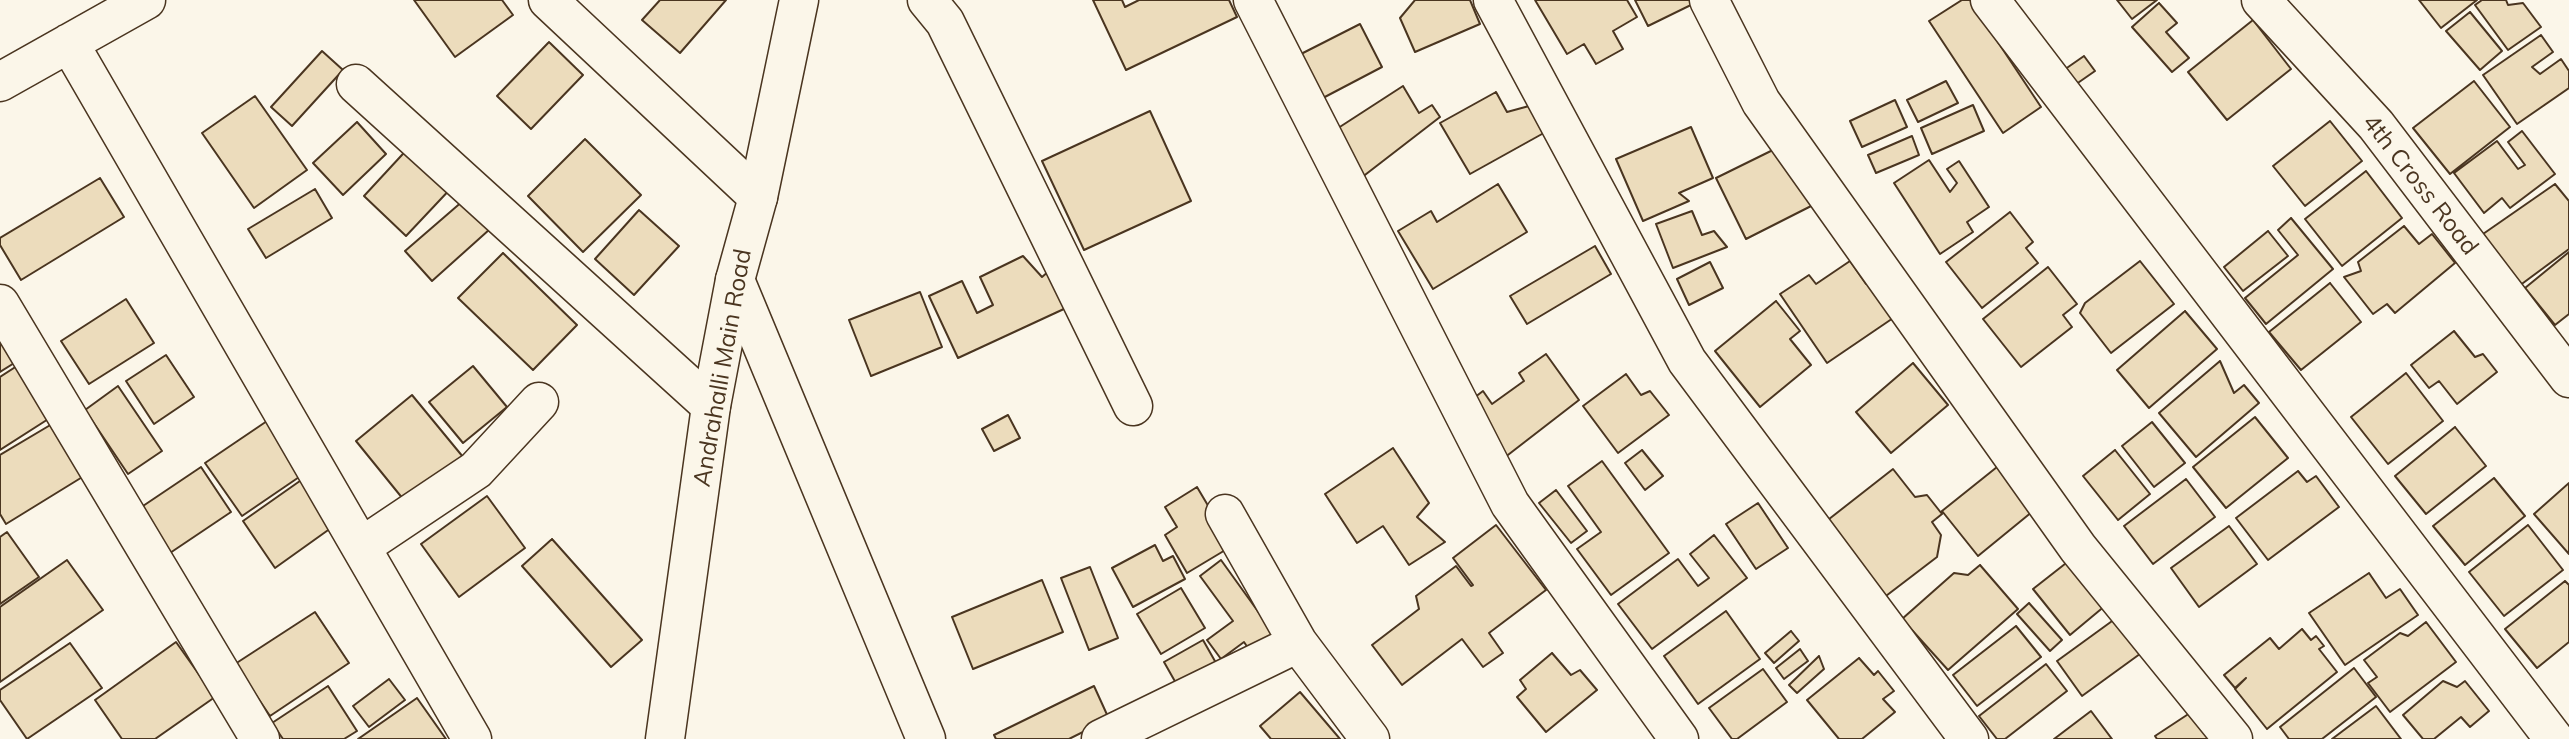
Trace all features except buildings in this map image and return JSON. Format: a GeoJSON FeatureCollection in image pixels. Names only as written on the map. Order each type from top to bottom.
{"type":"FeatureCollection","features":[{"type":"Feature","properties":{"kind":"street"},"geometry":{"type":"LineString","coordinates":[[0,82],[146,0]]}},
{"type":"Feature","properties":{"kind":"street"},"geometry":{"type":"LineString","coordinates":[[548,0],[758,197]]}},
{"type":"Feature","properties":{"kind":"street","name":"Andrahalli Main Road"},"geometry":{"type":"LineString","coordinates":[[665,739],[711,406],[735,280],[758,197],[799,0]]}},
{"type":"Feature","properties":{"kind":"street"},"geometry":{"type":"LineString","coordinates":[[927,0],[945,22],[1133,406]]}},
{"type":"Feature","properties":{"kind":"street"},"geometry":{"type":"LineString","coordinates":[[1253,0],[1510,503],[1679,739]]}},
{"type":"Feature","properties":{"kind":"street"},"geometry":{"type":"LineString","coordinates":[[1493,0],[1687,361],[1969,739]]}},
{"type":"Feature","properties":{"kind":"street"},"geometry":{"type":"LineString","coordinates":[[1709,0],[1760,102],[2078,548],[2233,739]]}},
{"type":"Feature","properties":{"kind":"street"},"geometry":{"type":"LineString","coordinates":[[1990,0],[2554,739]]}},
{"type":"Feature","properties":{"kind":"street","name":"4th Cross Road"},"geometry":{"type":"LineString","coordinates":[[2261,0],[2376,125],[2569,378]]}},
{"type":"Feature","properties":{"kind":"street"},"geometry":{"type":"LineString","coordinates":[[69,43],[472,739]]}},
{"type":"Feature","properties":{"kind":"street"},"geometry":{"type":"LineString","coordinates":[[356,84],[711,406]]}},
{"type":"Feature","properties":{"kind":"street"},"geometry":{"type":"LineString","coordinates":[[735,280],[926,739]]}},
{"type":"Feature","properties":{"kind":"street"},"geometry":{"type":"LineString","coordinates":[[0,304],[260,739]]}},
{"type":"Feature","properties":{"kind":"street"},"geometry":{"type":"LineString","coordinates":[[361,547],[476,470],[539,402]]}},
{"type":"Feature","properties":{"kind":"street"},"geometry":{"type":"LineString","coordinates":[[1225,513],[1298,643],[1370,739]]}},
{"type":"Feature","properties":{"kind":"street"},"geometry":{"type":"LineString","coordinates":[[1101,739],[1298,643]]}}]}
